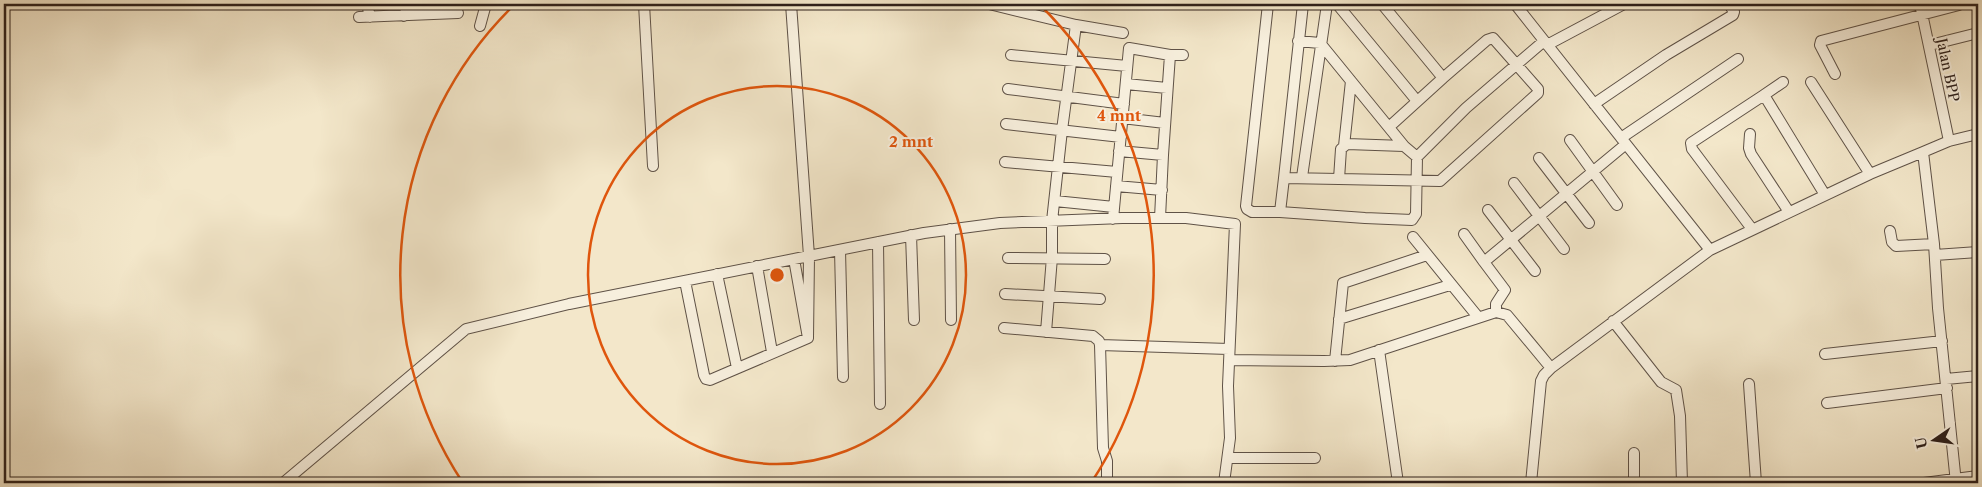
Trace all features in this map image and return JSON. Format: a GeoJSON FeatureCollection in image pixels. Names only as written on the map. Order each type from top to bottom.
{"type":"FeatureCollection","features":[{"type":"Feature","properties":{"kind":"street"},"geometry":{"type":"LineString","coordinates":[[367,4],[370,17]]}},
{"type":"Feature","properties":{"kind":"street"},"geometry":{"type":"LineString","coordinates":[[480,26],[486,4]]}},
{"type":"Feature","properties":{"kind":"street"},"geometry":{"type":"LineString","coordinates":[[644,4],[653,166]]}},
{"type":"Feature","properties":{"kind":"street"},"geometry":{"type":"LineString","coordinates":[[791,4],[809,256],[808,338]]}},
{"type":"Feature","properties":{"kind":"street"},"geometry":{"type":"LineString","coordinates":[[989,4],[1076,25],[1122,33]]}},
{"type":"Feature","properties":{"kind":"street"},"geometry":{"type":"LineString","coordinates":[[1268,4],[1247,210],[1252,212],[1412,220],[1416,214],[1417,156],[1466,108],[1516,65],[1546,43],[1624,4]]}},
{"type":"Feature","properties":{"kind":"street"},"geometry":{"type":"LineString","coordinates":[[1280,212],[1302,4]]}},
{"type":"Feature","properties":{"kind":"street"},"geometry":{"type":"LineString","coordinates":[[1302,177],[1327,4]]}},
{"type":"Feature","properties":{"kind":"street"},"geometry":{"type":"LineString","coordinates":[[1337,4],[1417,101]]}},
{"type":"Feature","properties":{"kind":"street"},"geometry":{"type":"LineString","coordinates":[[1382,4],[1443,78]]}},
{"type":"Feature","properties":{"kind":"street"},"geometry":{"type":"LineString","coordinates":[[1515,4],[1710,250]]}},
{"type":"Feature","properties":{"kind":"street"},"geometry":{"type":"LineString","coordinates":[[1594,104],[1666,55],[1733,15],[1734,12],[1729,4]]}},
{"type":"Feature","properties":{"kind":"street","name":"Jalan BPP"},"geometry":{"type":"LineString","coordinates":[[1920,4],[1949,142]]}},
{"type":"Feature","properties":{"kind":"street"},"geometry":{"type":"LineString","coordinates":[[1835,74],[1820,45],[1821,41],[1959,5]]}},
{"type":"Feature","properties":{"kind":"street"},"geometry":{"type":"LineString","coordinates":[[358,18],[406,8],[445,9],[458,13]]}},
{"type":"Feature","properties":{"kind":"street"},"geometry":{"type":"LineString","coordinates":[[1046,332],[1052,257],[1052,221],[1076,25]]}},
{"type":"Feature","properties":{"kind":"street"},"geometry":{"type":"LineString","coordinates":[[1930,45],[1978,33]]}},
{"type":"Feature","properties":{"kind":"street"},"geometry":{"type":"LineString","coordinates":[[1284,178],[1435,182],[1442,180],[1538,94],[1538,89],[1491,38],[1389,127]]}},
{"type":"Feature","properties":{"kind":"street"},"geometry":{"type":"LineString","coordinates":[[1298,41],[1320,43],[1404,146],[1417,156]]}},
{"type":"Feature","properties":{"kind":"street"},"geometry":{"type":"LineString","coordinates":[[1113,219],[1129,48],[1170,55],[1184,55]]}},
{"type":"Feature","properties":{"kind":"street"},"geometry":{"type":"LineString","coordinates":[[1011,55],[1128,66]]}},
{"type":"Feature","properties":{"kind":"street"},"geometry":{"type":"LineString","coordinates":[[1160,218],[1170,55]]}},
{"type":"Feature","properties":{"kind":"street"},"geometry":{"type":"LineString","coordinates":[[1484,262],[1594,171],[1624,141],[1738,59]]}},
{"type":"Feature","properties":{"kind":"street"},"geometry":{"type":"LineString","coordinates":[[1339,179],[1351,81]]}},
{"type":"Feature","properties":{"kind":"street"},"geometry":{"type":"LineString","coordinates":[[1752,229],[1692,149],[1691,143],[1783,82]]}},
{"type":"Feature","properties":{"kind":"street"},"geometry":{"type":"LineString","coordinates":[[1811,82],[1870,174]]}},
{"type":"Feature","properties":{"kind":"street"},"geometry":{"type":"LineString","coordinates":[[1126,84],[1167,88]]}},
{"type":"Feature","properties":{"kind":"street"},"geometry":{"type":"LineString","coordinates":[[1008,89],[1124,104]]}},
{"type":"Feature","properties":{"kind":"street"},"geometry":{"type":"LineString","coordinates":[[1764,95],[1825,195]]}},
{"type":"Feature","properties":{"kind":"street"},"geometry":{"type":"LineString","coordinates":[[1122,118],[1165,123]]}},
{"type":"Feature","properties":{"kind":"street"},"geometry":{"type":"LineString","coordinates":[[1006,124],[1121,137]]}},
{"type":"Feature","properties":{"kind":"street"},"geometry":{"type":"LineString","coordinates":[[1750,134],[1749,148],[1751,154],[1789,212]]}},
{"type":"Feature","properties":{"kind":"street"},"geometry":{"type":"LineString","coordinates":[[1531,483],[1541,381],[1551,368],[1710,250],[1870,174],[1949,142],[1978,134]]}},
{"type":"Feature","properties":{"kind":"street"},"geometry":{"type":"LineString","coordinates":[[1570,140],[1617,205]]}},
{"type":"Feature","properties":{"kind":"street"},"geometry":{"type":"LineString","coordinates":[[1344,146],[1350,143],[1404,146]]}},
{"type":"Feature","properties":{"kind":"street"},"geometry":{"type":"LineString","coordinates":[[1119,151],[1163,155]]}},
{"type":"Feature","properties":{"kind":"street"},"geometry":{"type":"LineString","coordinates":[[1923,152],[1934,244],[1956,481]]}},
{"type":"Feature","properties":{"kind":"street"},"geometry":{"type":"LineString","coordinates":[[1539,158],[1589,223]]}},
{"type":"Feature","properties":{"kind":"street"},"geometry":{"type":"LineString","coordinates":[[1005,162],[1117,172]]}},
{"type":"Feature","properties":{"kind":"street"},"geometry":{"type":"LineString","coordinates":[[1514,183],[1564,249]]}},
{"type":"Feature","properties":{"kind":"street"},"geometry":{"type":"LineString","coordinates":[[1116,186],[1162,190]]}},
{"type":"Feature","properties":{"kind":"street"},"geometry":{"type":"LineString","coordinates":[[1055,201],[1114,207]]}},
{"type":"Feature","properties":{"kind":"street"},"geometry":{"type":"LineString","coordinates":[[1488,210],[1535,271]]}},
{"type":"Feature","properties":{"kind":"street"},"geometry":{"type":"LineString","coordinates":[[283,483],[466,329],[570,304],[911,235],[1000,222],[1160,218],[1186,218],[1235,224],[1228,386],[1230,438],[1224,483]]}},
{"type":"Feature","properties":{"kind":"street"},"geometry":{"type":"LineString","coordinates":[[950,229],[951,320]]}},
{"type":"Feature","properties":{"kind":"street"},"geometry":{"type":"LineString","coordinates":[[1890,231],[1892,242],[1896,246],[1934,244]]}},
{"type":"Feature","properties":{"kind":"street"},"geometry":{"type":"LineString","coordinates":[[1464,234],[1505,290],[1496,304],[1496,312]]}},
{"type":"Feature","properties":{"kind":"street"},"geometry":{"type":"LineString","coordinates":[[911,235],[914,320]]}},
{"type":"Feature","properties":{"kind":"street"},"geometry":{"type":"LineString","coordinates":[[1413,237],[1450,285],[1478,317]]}},
{"type":"Feature","properties":{"kind":"street"},"geometry":{"type":"LineString","coordinates":[[878,242],[880,404]]}},
{"type":"Feature","properties":{"kind":"street"},"geometry":{"type":"LineString","coordinates":[[840,250],[843,377]]}},
{"type":"Feature","properties":{"kind":"street"},"geometry":{"type":"LineString","coordinates":[[1935,255],[1978,252]]}},
{"type":"Feature","properties":{"kind":"street"},"geometry":{"type":"LineString","coordinates":[[1335,361],[1342,286],[1346,281],[1427,255]]}},
{"type":"Feature","properties":{"kind":"street"},"geometry":{"type":"LineString","coordinates":[[1008,258],[1105,259]]}},
{"type":"Feature","properties":{"kind":"street"},"geometry":{"type":"LineString","coordinates":[[794,259],[808,338]]}},
{"type":"Feature","properties":{"kind":"street"},"geometry":{"type":"LineString","coordinates":[[757,266],[772,352]]}},
{"type":"Feature","properties":{"kind":"street"},"geometry":{"type":"LineString","coordinates":[[717,274],[737,368]]}},
{"type":"Feature","properties":{"kind":"street"},"geometry":{"type":"LineString","coordinates":[[685,281],[706,379],[710,380],[808,338]]}},
{"type":"Feature","properties":{"kind":"street"},"geometry":{"type":"LineString","coordinates":[[1339,319],[1450,285]]}},
{"type":"Feature","properties":{"kind":"street"},"geometry":{"type":"LineString","coordinates":[[1005,294],[1100,298]]}},
{"type":"Feature","properties":{"kind":"street"},"geometry":{"type":"LineString","coordinates":[[1229,360],[1350,360],[1496,312],[1506,315],[1551,368]]}},
{"type":"Feature","properties":{"kind":"street"},"geometry":{"type":"LineString","coordinates":[[1613,321],[1661,382],[1674,388],[1677,392],[1682,442],[1682,483]]}},
{"type":"Feature","properties":{"kind":"street"},"geometry":{"type":"LineString","coordinates":[[1004,328],[1093,336],[1099,341],[1103,448],[1107,461],[1107,483]]}},
{"type":"Feature","properties":{"kind":"street"},"geometry":{"type":"LineString","coordinates":[[1825,354],[1942,341]]}},
{"type":"Feature","properties":{"kind":"street"},"geometry":{"type":"LineString","coordinates":[[1100,345],[1229,349]]}},
{"type":"Feature","properties":{"kind":"street"},"geometry":{"type":"LineString","coordinates":[[1379,350],[1398,483]]}},
{"type":"Feature","properties":{"kind":"street"},"geometry":{"type":"LineString","coordinates":[[1827,403],[1946,384],[1978,376]]}},
{"type":"Feature","properties":{"kind":"street"},"geometry":{"type":"LineString","coordinates":[[1749,384],[1756,483]]}},
{"type":"Feature","properties":{"kind":"street"},"geometry":{"type":"LineString","coordinates":[[1634,453],[1634,483]]}},
{"type":"Feature","properties":{"kind":"street"},"geometry":{"type":"LineString","coordinates":[[1228,458],[1315,458]]}},
{"type":"Feature","properties":{"kind":"street"},"geometry":{"type":"LineString","coordinates":[[1924,483],[1956,481],[1978,476]]}}]}
